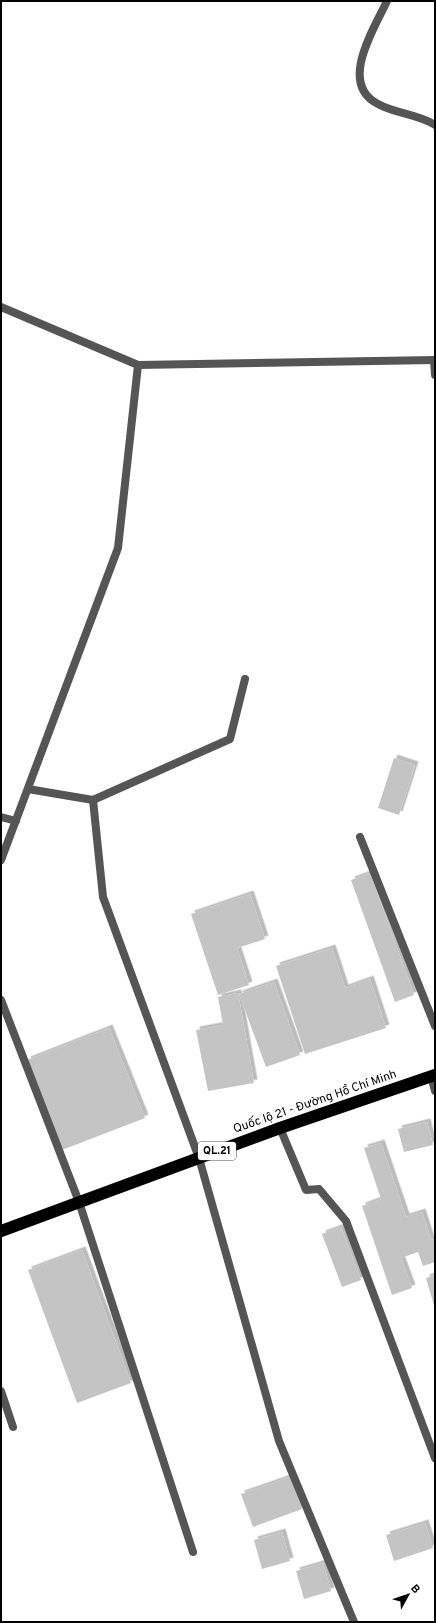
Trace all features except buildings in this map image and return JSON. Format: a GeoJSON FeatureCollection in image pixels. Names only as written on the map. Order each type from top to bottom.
{"type":"FeatureCollection","features":[{"type":"Feature","properties":{"kind":"highway","name":"Quốc lộ 21 - Đường Hồ Chí Minh"},"geometry":{"type":"LineString","coordinates":[[1,1231],[280,1128],[433,1076]]}},
{"type":"Feature","properties":{"kind":"street"},"geometry":{"type":"LineString","coordinates":[[386,1],[359,63],[358,80],[366,95],[378,104],[408,113],[435,126]]}},
{"type":"Feature","properties":{"kind":"street"},"geometry":{"type":"LineString","coordinates":[[1,307],[138,365],[435,360],[435,375]]}},
{"type":"Feature","properties":{"kind":"street"},"geometry":{"type":"LineString","coordinates":[[1,860],[118,548],[138,365]]}},
{"type":"Feature","properties":{"kind":"street"},"geometry":{"type":"LineString","coordinates":[[28,789],[93,800],[230,739],[244,679]]}},
{"type":"Feature","properties":{"kind":"street"},"geometry":{"type":"LineString","coordinates":[[93,800],[103,897],[199,1158],[278,1441],[354,1622]]}},
{"type":"Feature","properties":{"kind":"street"},"geometry":{"type":"LineString","coordinates":[[1,817],[16,821]]}},
{"type":"Feature","properties":{"kind":"street"},"geometry":{"type":"LineString","coordinates":[[360,837],[435,1026]]}},
{"type":"Feature","properties":{"kind":"street"},"geometry":{"type":"LineString","coordinates":[[1,1000],[79,1202],[193,1552]]}},
{"type":"Feature","properties":{"kind":"street"},"geometry":{"type":"LineString","coordinates":[[433,1076],[435,1091]]}},
{"type":"Feature","properties":{"kind":"street"},"geometry":{"type":"LineString","coordinates":[[280,1128],[306,1190],[319,1189],[346,1221],[435,1458]]}},
{"type":"Feature","properties":{"kind":"street"},"geometry":{"type":"LineString","coordinates":[[1,1391],[13,1427]]}}]}
